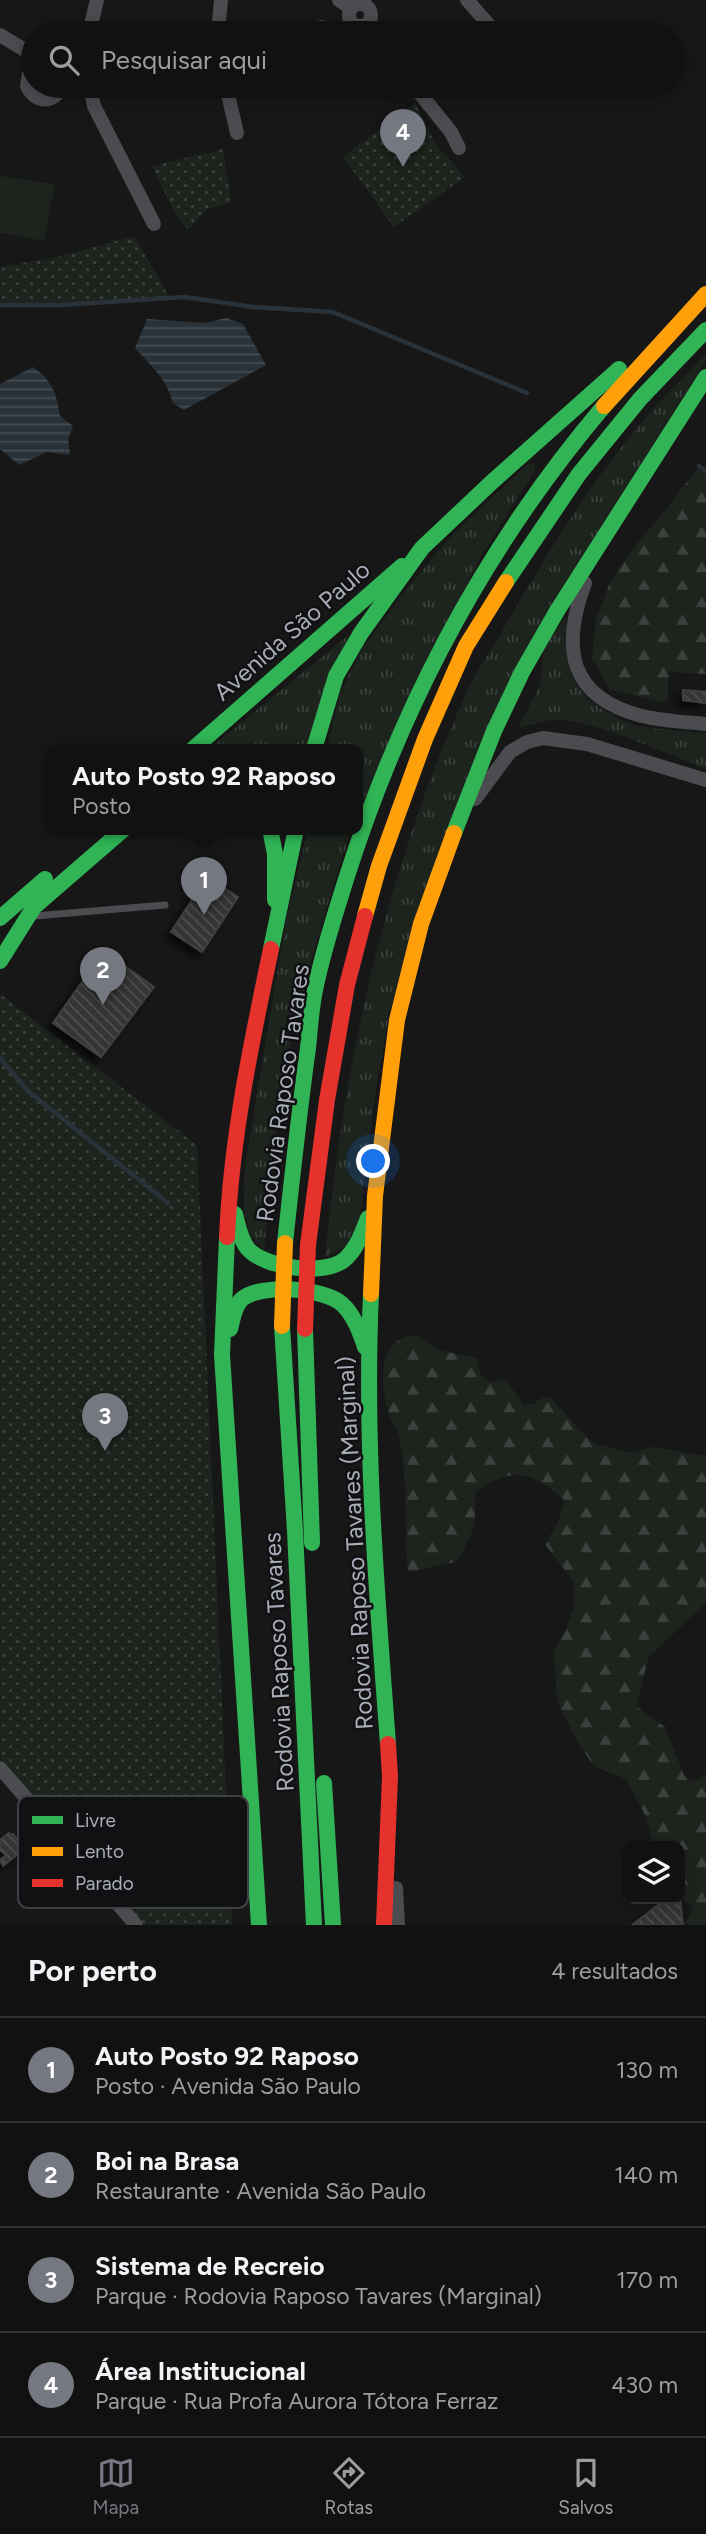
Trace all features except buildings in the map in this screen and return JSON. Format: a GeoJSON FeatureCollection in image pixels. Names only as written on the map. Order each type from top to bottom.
{"type":"FeatureCollection","features":[{"type":"Feature","properties":{"kind":"main road"},"geometry":{"type":"LineString","coordinates":[[316,744],[336,676],[361,633],[422,548],[493,481],[706,293]]}},
{"type":"Feature","properties":{"kind":"main road","name":"Rodovia Raposo Tavares"},"geometry":{"type":"LineString","coordinates":[[363,831],[400,732],[444,638],[498,549],[557,464],[622,384],[706,293]]}},
{"type":"Feature","properties":{"kind":"main road","name":"Rodovia Raposo Tavares"},"geometry":{"type":"LineString","coordinates":[[313,1553],[305,1329],[308,1245],[327,1100],[347,985],[379,866],[425,739],[466,646],[520,559],[579,474],[640,399],[706,330]]}},
{"type":"Feature","properties":{"kind":"main road","name":"Rodovia Raposo Tavares (Marginal)"},"geometry":{"type":"LineString","coordinates":[[384,1925],[390,1776],[372,1515],[369,1358],[375,1196],[397,1020],[421,924],[494,730],[522,672],[601,538],[706,377]]}},
{"type":"Feature","properties":{"kind":"main road","name":"Avenida São Paulo"},"geometry":{"type":"LineString","coordinates":[[199,744],[422,548]]}},
{"type":"Feature","properties":{"kind":"main road"},"geometry":{"type":"LineString","coordinates":[[0,918],[95,835]]}},
{"type":"Feature","properties":{"kind":"main road"},"geometry":{"type":"LineString","coordinates":[[0,961],[27,917],[117,835]]}},
{"type":"Feature","properties":{"kind":"main road"},"geometry":{"type":"LineString","coordinates":[[271,835],[275,854],[275,926]]}},
{"type":"Feature","properties":{"kind":"main road"},"geometry":{"type":"LineString","coordinates":[[260,1925],[222,1355],[229,1193],[246,1069],[295,835]]}},
{"type":"Feature","properties":{"kind":"main road","name":"Rodovia Raposo Tavares"},"geometry":{"type":"LineString","coordinates":[[314,1925],[282,1326],[285,1243],[300,1096],[317,980],[362,835]]}},
{"type":"Feature","properties":{"kind":"main road"},"geometry":{"type":"LineString","coordinates":[[229,1193],[246,1250],[270,1264],[329,1269],[341,1264],[352,1254],[362,1237],[375,1196]]}},
{"type":"Feature","properties":{"kind":"main road"},"geometry":{"type":"LineString","coordinates":[[222,1355],[237,1305],[252,1293],[270,1290],[324,1294],[338,1301],[350,1313],[369,1358]]}},
{"type":"Feature","properties":{"kind":"main road","name":"Rodovia Raposo Tavares"},"geometry":{"type":"LineString","coordinates":[[323,1761],[333,1925]]}},
{"type":"Feature","properties":{"kind":"street"},"geometry":{"type":"LineString","coordinates":[[92,21],[97,0]]}},
{"type":"Feature","properties":{"kind":"street"},"geometry":{"type":"LineString","coordinates":[[219,21],[221,0]]}},
{"type":"Feature","properties":{"kind":"street"},"geometry":{"type":"LineString","coordinates":[[467,0],[485,21]]}},
{"type":"Feature","properties":{"kind":"street"},"geometry":{"type":"LineString","coordinates":[[351,21],[345,4],[371,4]]}},
{"type":"Feature","properties":{"kind":"street"},"geometry":{"type":"LineString","coordinates":[[0,35],[21,48]]}},
{"type":"Feature","properties":{"kind":"street"},"geometry":{"type":"LineString","coordinates":[[92,98],[154,224]]}},
{"type":"Feature","properties":{"kind":"street"},"geometry":{"type":"LineString","coordinates":[[229,98],[237,133]]}},
{"type":"Feature","properties":{"kind":"street"},"geometry":{"type":"LineString","coordinates":[[424,98],[451,132],[458,148]]}},
{"type":"Feature","properties":{"kind":"street"},"geometry":{"type":"LineString","coordinates":[[601,538],[580,596],[574,625],[572,644],[578,676],[592,691],[626,711],[645,717],[706,724]]}},
{"type":"Feature","properties":{"kind":"street"},"geometry":{"type":"LineString","coordinates":[[459,820],[510,752],[543,738],[587,744],[706,780]]}},
{"type":"Feature","properties":{"kind":"street"},"geometry":{"type":"LineString","coordinates":[[0,1768],[24,1796]]}},
{"type":"Feature","properties":{"kind":"street","name":"Rodovia Raposo Tavares (Marginal)"},"geometry":{"type":"LineString","coordinates":[[390,1776],[398,1925]]}},
{"type":"Feature","properties":{"kind":"street"},"geometry":{"type":"LineString","coordinates":[[121,1908],[136,1925]]}},
{"type":"Feature","properties":{"kind":"lane"},"geometry":{"type":"LineString","coordinates":[[27,917],[165,905]]}},
{"type":"Feature","properties":{"kind":"green space"},"geometry":{"type":"Polygon","coordinates":[[[415,103],[437,146],[465,177],[394,227],[343,157],[415,103]]]}},
{"type":"Feature","properties":{"kind":"green space"},"geometry":{"type":"Polygon","coordinates":[[[223,149],[231,202],[206,210],[188,230],[174,212],[152,166],[223,149]]]}},
{"type":"Feature","properties":{"kind":"green space"},"geometry":{"type":"Polygon","coordinates":[[[0,176],[55,184],[44,241],[0,233],[0,176]]]}},
{"type":"Feature","properties":{"kind":"green space"},"geometry":{"type":"Polygon","coordinates":[[[134,236],[170,298],[77,304],[0,305],[0,267],[57,257],[134,236]]]}},
{"type":"Feature","properties":{"kind":"green space"},"geometry":{"type":"Polygon","coordinates":[[[706,354],[706,360],[546,614],[389,1012],[373,1109],[358,1233],[351,1244],[325,1258],[343,1114],[371,973],[410,836],[463,700],[535,576],[592,486],[624,444],[706,354]]]}},
{"type":"Feature","properties":{"kind":"green space"},"geometry":{"type":"Polygon","coordinates":[[[535,463],[535,470],[480,558],[363,802],[363,744],[328,744],[340,693],[363,647],[414,580],[454,533],[527,465],[535,463]]]}},
{"type":"Feature","properties":{"kind":"green space"},"geometry":{"type":"Polygon","coordinates":[[[699,466],[706,471],[706,674],[669,672],[667,703],[610,690],[592,659],[596,620],[610,582],[699,466]]]}},
{"type":"Feature","properties":{"kind":"green space"},"geometry":{"type":"Polygon","coordinates":[[[567,616],[567,659],[570,672],[584,694],[607,712],[628,723],[706,734],[706,769],[610,731],[571,721],[555,720],[518,728],[540,685],[544,646],[567,616]]]}},
{"type":"Feature","properties":{"kind":"green space"},"geometry":{"type":"Polygon","coordinates":[[[350,634],[310,744],[215,744],[350,634]]]}},
{"type":"Feature","properties":{"kind":"green space"},"geometry":{"type":"Polygon","coordinates":[[[307,835],[350,835],[320,931],[287,1061],[264,1251],[248,1231],[244,1208],[245,1165],[286,920],[307,835]]]}},
{"type":"Feature","properties":{"kind":"green space"},"geometry":{"type":"Polygon","coordinates":[[[0,994],[197,1145],[226,1796],[33,1796],[0,1758],[0,994]]]}},
{"type":"Feature","properties":{"kind":"green space"},"geometry":{"type":"Polygon","coordinates":[[[418,1335],[438,1350],[477,1358],[485,1380],[493,1383],[501,1379],[507,1381],[523,1404],[533,1404],[544,1397],[552,1399],[587,1438],[597,1444],[630,1453],[652,1447],[706,1456],[706,1603],[649,1656],[636,1706],[665,1727],[684,1775],[689,1781],[706,1775],[706,1925],[683,1925],[693,1906],[685,1900],[685,1841],[652,1841],[646,1817],[626,1779],[594,1766],[579,1745],[557,1701],[554,1650],[566,1630],[574,1607],[573,1581],[545,1544],[557,1524],[565,1501],[543,1483],[532,1478],[511,1475],[500,1478],[475,1493],[473,1529],[456,1562],[408,1572],[402,1454],[399,1437],[386,1403],[383,1372],[388,1352],[402,1338],[418,1335]]]}},
{"type":"Feature","properties":{"kind":"green space"},"geometry":{"type":"Polygon","coordinates":[[[129,1908],[231,1908],[232,1925],[144,1925],[129,1908]]]}},
{"type":"Feature","properties":{"kind":"shaded area"},"geometry":{"type":"Polygon","coordinates":[[[226,318],[243,324],[266,365],[184,410],[173,403],[163,380],[135,348],[147,319],[205,323],[226,318]]]}},
{"type":"Feature","properties":{"kind":"shaded area"},"geometry":{"type":"Polygon","coordinates":[[[33,367],[52,388],[60,416],[73,426],[68,439],[70,455],[47,452],[19,465],[0,449],[0,384],[33,367]]]}},
{"type":"Feature","properties":{"kind":"waterway"},"geometry":{"type":"LineString","coordinates":[[0,305],[62,305],[185,297],[253,307],[333,312],[527,393]]}},
{"type":"Feature","properties":{"kind":"waterway"},"geometry":{"type":"LineString","coordinates":[[699,466],[706,471]]}},
{"type":"Feature","properties":{"kind":"waterway"},"geometry":{"type":"LineString","coordinates":[[0,1058],[28,1091],[168,1203]]}},
{"type":"Feature","properties":{"kind":"traffic: fast"},"geometry":{"type":"LineString","coordinates":[[506,582],[579,474],[640,399],[706,330]]}},
{"type":"Feature","properties":{"kind":"traffic: fast"},"geometry":{"type":"LineString","coordinates":[[316,744],[336,676],[361,633],[422,548],[619,369]]}},
{"type":"Feature","properties":{"kind":"traffic: fast"},"geometry":{"type":"LineString","coordinates":[[454,833],[494,731],[522,672],[557,611],[706,377]]}},
{"type":"Feature","properties":{"kind":"traffic: fast"},"geometry":{"type":"LineString","coordinates":[[363,829],[395,747],[453,627],[523,513],[562,458],[604,406]]}},
{"type":"Feature","properties":{"kind":"traffic: fast"},"geometry":{"type":"LineString","coordinates":[[199,744],[402,566]]}},
{"type":"Feature","properties":{"kind":"traffic: fast"},"geometry":{"type":"LineString","coordinates":[[0,961],[34,907],[117,835]]}},
{"type":"Feature","properties":{"kind":"traffic: fast"},"geometry":{"type":"LineString","coordinates":[[271,835],[275,854],[275,900]]}},
{"type":"Feature","properties":{"kind":"traffic: fast"},"geometry":{"type":"LineString","coordinates":[[271,949],[295,835]]}},
{"type":"Feature","properties":{"kind":"traffic: fast"},"geometry":{"type":"LineString","coordinates":[[285,1243],[315,990],[334,916],[361,835]]}},
{"type":"Feature","properties":{"kind":"traffic: fast"},"geometry":{"type":"LineString","coordinates":[[0,918],[45,879]]}},
{"type":"Feature","properties":{"kind":"traffic: fast"},"geometry":{"type":"LineString","coordinates":[[235,1214],[243,1241],[256,1256],[281,1265],[309,1269],[335,1265],[349,1256],[368,1218]]}},
{"type":"Feature","properties":{"kind":"traffic: fast"},"geometry":{"type":"LineString","coordinates":[[227,1237],[222,1355],[259,1925]]}},
{"type":"Feature","properties":{"kind":"traffic: fast"},"geometry":{"type":"LineString","coordinates":[[230,1329],[237,1305],[251,1294],[277,1289],[307,1291],[342,1304],[353,1318],[365,1347]]}},
{"type":"Feature","properties":{"kind":"traffic: fast"},"geometry":{"type":"LineString","coordinates":[[371,1294],[370,1463],[388,1744]]}},
{"type":"Feature","properties":{"kind":"traffic: fast"},"geometry":{"type":"LineString","coordinates":[[282,1326],[314,1925]]}},
{"type":"Feature","properties":{"kind":"traffic: fast"},"geometry":{"type":"LineString","coordinates":[[305,1329],[312,1543]]}},
{"type":"Feature","properties":{"kind":"traffic: fast"},"geometry":{"type":"LineString","coordinates":[[324,1783],[333,1925]]}},
{"type":"Feature","properties":{"kind":"traffic: slow"},"geometry":{"type":"LineString","coordinates":[[604,406],[706,294]]}},
{"type":"Feature","properties":{"kind":"traffic: slow"},"geometry":{"type":"LineString","coordinates":[[365,916],[379,866],[425,739],[466,646],[506,582]]}},
{"type":"Feature","properties":{"kind":"traffic: slow"},"geometry":{"type":"LineString","coordinates":[[371,1294],[375,1196],[397,1020],[421,924],[454,833]]}},
{"type":"Feature","properties":{"kind":"traffic: slow"},"geometry":{"type":"LineString","coordinates":[[282,1326],[285,1243]]}},
{"type":"Feature","properties":{"kind":"traffic: jam"},"geometry":{"type":"LineString","coordinates":[[308,1245],[327,1100],[347,985],[365,916]]}},
{"type":"Feature","properties":{"kind":"traffic: jam"},"geometry":{"type":"LineString","coordinates":[[227,1237],[237,1128],[271,949]]}},
{"type":"Feature","properties":{"kind":"traffic: jam"},"geometry":{"type":"LineString","coordinates":[[305,1329],[308,1245]]}},
{"type":"Feature","properties":{"kind":"traffic: jam"},"geometry":{"type":"LineString","coordinates":[[384,1925],[390,1776],[388,1744]]}},
{"type":"Feature","properties":{"kind":"place","name":"Área Institucional"},"geometry":{"type":"Point","coordinates":[403,167]}},
{"type":"Feature","properties":{"kind":"place","name":"Auto Posto 92 Raposo"},"geometry":{"type":"Point","coordinates":[204,915]}},
{"type":"Feature","properties":{"kind":"place","name":"Boi na Brasa"},"geometry":{"type":"Point","coordinates":[103,1005]}},
{"type":"Feature","properties":{"kind":"place","name":"Sistema de Recreio"},"geometry":{"type":"Point","coordinates":[105,1451]}}]}
